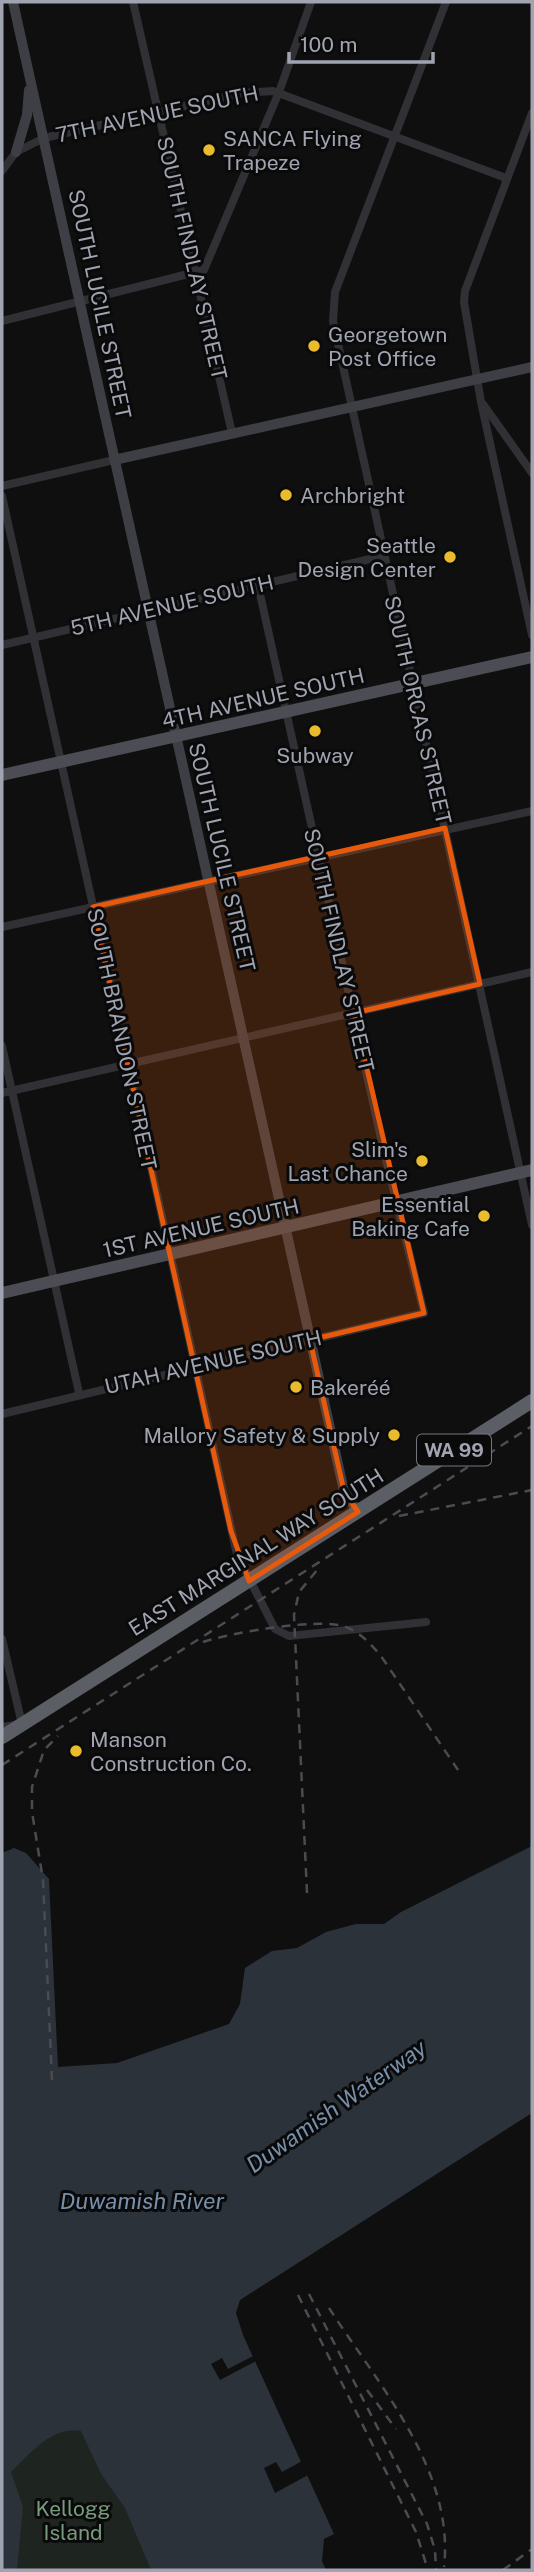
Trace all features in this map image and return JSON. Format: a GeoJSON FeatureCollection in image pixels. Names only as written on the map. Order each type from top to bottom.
{"type":"FeatureCollection","features":[{"type":"Feature","properties":{"kind":"highway","name":"EAST MARGINAL WAY SOUTH"},"geometry":{"type":"LineString","coordinates":[[2,1737],[532,1401]]}},
{"type":"Feature","properties":{"kind":"main road","name":"4TH AVENUE SOUTH"},"geometry":{"type":"LineString","coordinates":[[2,775],[286,714],[532,657]]}},
{"type":"Feature","properties":{"kind":"main road","name":"1ST AVENUE SOUTH"},"geometry":{"type":"LineString","coordinates":[[2,1293],[526,1171]]}},
{"type":"Feature","properties":{"kind":"street","name":"SOUTH LUCILE STREET"},"geometry":{"type":"LineString","coordinates":[[13,2],[344,1491],[358,1512]]}},
{"type":"Feature","properties":{"kind":"street","name":"SOUTH FINDLAY STREET"},"geometry":{"type":"LineString","coordinates":[[132,2],[232,433]]}},
{"type":"Feature","properties":{"kind":"street"},"geometry":{"type":"LineString","coordinates":[[2,321],[204,270],[211,260],[279,92],[311,2]]}},
{"type":"Feature","properties":{"kind":"street","name":"SOUTH ORCAS STREET"},"geometry":{"type":"LineString","coordinates":[[446,2],[335,292],[333,321],[349,406],[480,984],[526,1171],[532,1225]]}},
{"type":"Feature","properties":{"kind":"street"},"geometry":{"type":"LineString","coordinates":[[2,171],[16,152],[27,115],[28,66]]}},
{"type":"Feature","properties":{"kind":"street","name":"7TH AVENUE SOUTH"},"geometry":{"type":"LineString","coordinates":[[16,152],[44,138],[242,93],[279,92],[506,178]]}},
{"type":"Feature","properties":{"kind":"street"},"geometry":{"type":"LineString","coordinates":[[532,113],[465,291],[464,312],[532,635]]}},
{"type":"Feature","properties":{"kind":"street"},"geometry":{"type":"LineString","coordinates":[[2,486],[532,367]]}},
{"type":"Feature","properties":{"kind":"street"},"geometry":{"type":"LineString","coordinates":[[481,401],[532,472]]}},
{"type":"Feature","properties":{"kind":"street","name":"SOUTH BRANDON STREET"},"geometry":{"type":"LineString","coordinates":[[2,496],[237,1555],[275,1629],[289,1636],[426,1622]]}},
{"type":"Feature","properties":{"kind":"street","name":"5TH AVENUE SOUTH"},"geometry":{"type":"LineString","coordinates":[[2,645],[383,555]]}},
{"type":"Feature","properties":{"kind":"street","name":"SOUTH FINDLAY STREET"},"geometry":{"type":"LineString","coordinates":[[258,585],[424,1313]]}},
{"type":"Feature","properties":{"kind":"street"},"geometry":{"type":"LineString","coordinates":[[2,927],[532,811]]}},
{"type":"Feature","properties":{"kind":"street"},"geometry":{"type":"LineString","coordinates":[[2,1093],[532,972]]}},
{"type":"Feature","properties":{"kind":"street"},"geometry":{"type":"LineString","coordinates":[[2,1046],[79,1393]]}},
{"type":"Feature","properties":{"kind":"street","name":"UTAH AVENUE SOUTH"},"geometry":{"type":"LineString","coordinates":[[2,1413],[424,1313]]}},
{"type":"Feature","properties":{"kind":"street"},"geometry":{"type":"LineString","coordinates":[[2,1639],[22,1724],[2,1727]]}},
{"type":"Feature","properties":{"kind":"highlighted area"},"geometry":{"type":"Polygon","coordinates":[[[445,828],[480,984],[354,1013],[424,1313],[310,1340],[344,1491],[358,1512],[249,1581],[231,1531],[93,907],[445,828]]]}},
{"type":"Feature","properties":{"kind":"green space","name":"Kellogg Island"},"geometry":{"type":"Polygon","coordinates":[[[83,2404],[175,2570],[2,2570],[2,2452],[83,2404]]]}},
{"type":"Feature","properties":{"kind":"water","name":"Duwamish River"},"geometry":{"type":"Polygon","coordinates":[[[532,1846],[532,2113],[240,2300],[236,2313],[243,2335],[334,2534],[324,2539],[322,2561],[326,2570],[151,2570],[125,2508],[101,2474],[81,2431],[70,2431],[42,2442],[11,2472],[23,2507],[17,2570],[2,2570],[2,1853],[14,1848],[26,1853],[49,1879],[58,2067],[117,2063],[229,2024],[240,2004],[245,1968],[272,1951],[297,1948],[326,1932],[356,1924],[384,1924],[401,1912],[532,1846]]]}},
{"type":"Feature","properties":{"kind":"pier"},"geometry":{"type":"Polygon","coordinates":[[[255,2355],[258,2360],[220,2380],[211,2364],[222,2358],[228,2369],[255,2355]]]}},
{"type":"Feature","properties":{"kind":"pier"},"geometry":{"type":"Polygon","coordinates":[[[304,2460],[310,2474],[275,2493],[264,2468],[276,2462],[282,2472],[304,2460]]]}},
{"type":"Feature","properties":{"kind":"railway"},"geometry":{"type":"LineString","coordinates":[[2,1765],[532,1426]]}},
{"type":"Feature","properties":{"kind":"railway"},"geometry":{"type":"LineString","coordinates":[[399,1516],[532,1490]]}},
{"type":"Feature","properties":{"kind":"railway"},"geometry":{"type":"LineString","coordinates":[[307,1893],[294,1615],[299,1592],[318,1569]]}},
{"type":"Feature","properties":{"kind":"railway"},"geometry":{"type":"LineString","coordinates":[[203,1642],[294,1625],[331,1624],[349,1628],[364,1638],[381,1656],[458,1770]]}},
{"type":"Feature","properties":{"kind":"railway"},"geometry":{"type":"LineString","coordinates":[[52,2080],[43,1880],[32,1812],[32,1787],[44,1750],[58,1736]]}},
{"type":"Feature","properties":{"kind":"railway"},"geometry":{"type":"LineString","coordinates":[[309,2294],[427,2524],[435,2550],[436,2570]]}},
{"type":"Feature","properties":{"kind":"railway"},"geometry":{"type":"LineString","coordinates":[[298,2295],[416,2532],[428,2570]]}},
{"type":"Feature","properties":{"kind":"railway"},"geometry":{"type":"LineString","coordinates":[[329,2308],[390,2398],[425,2463],[438,2497],[444,2531],[444,2567]]}},
{"type":"Feature","properties":{"kind":"railway"},"geometry":{"type":"LineString","coordinates":[[367,2390],[396,2429]]}},
{"type":"Feature","properties":{"kind":"railway"},"geometry":{"type":"LineString","coordinates":[[503,2570],[532,2549]]}},
{"type":"Feature","properties":{"kind":"place","name":"SANCA Flying Trapeze"},"geometry":{"type":"Point","coordinates":[209,150]}},
{"type":"Feature","properties":{"kind":"place","name":"Georgetown Post Office"},"geometry":{"type":"Point","coordinates":[314,346]}},
{"type":"Feature","properties":{"kind":"place","name":"Archbright"},"geometry":{"type":"Point","coordinates":[286,495]}},
{"type":"Feature","properties":{"kind":"place","name":"Seattle Design Center"},"geometry":{"type":"Point","coordinates":[450,557]}},
{"type":"Feature","properties":{"kind":"place","name":"Subway"},"geometry":{"type":"Point","coordinates":[315,731]}},
{"type":"Feature","properties":{"kind":"place","name":"Slim's Last Chance"},"geometry":{"type":"Point","coordinates":[422,1161]}},
{"type":"Feature","properties":{"kind":"place","name":"Essential Baking Cafe"},"geometry":{"type":"Point","coordinates":[484,1216]}},
{"type":"Feature","properties":{"kind":"place","name":"Bakeréé"},"geometry":{"type":"Point","coordinates":[296,1387]}},
{"type":"Feature","properties":{"kind":"place","name":"Mallory Safety & Supply"},"geometry":{"type":"Point","coordinates":[394,1435]}},
{"type":"Feature","properties":{"kind":"place","name":"Manson Construction Co."},"geometry":{"type":"Point","coordinates":[76,1751]}},
{"type":"Feature","properties":{"kind":"water label","name":"Duwamish Waterway"},"geometry":{"type":"Point","coordinates":[336,2106]}}]}
